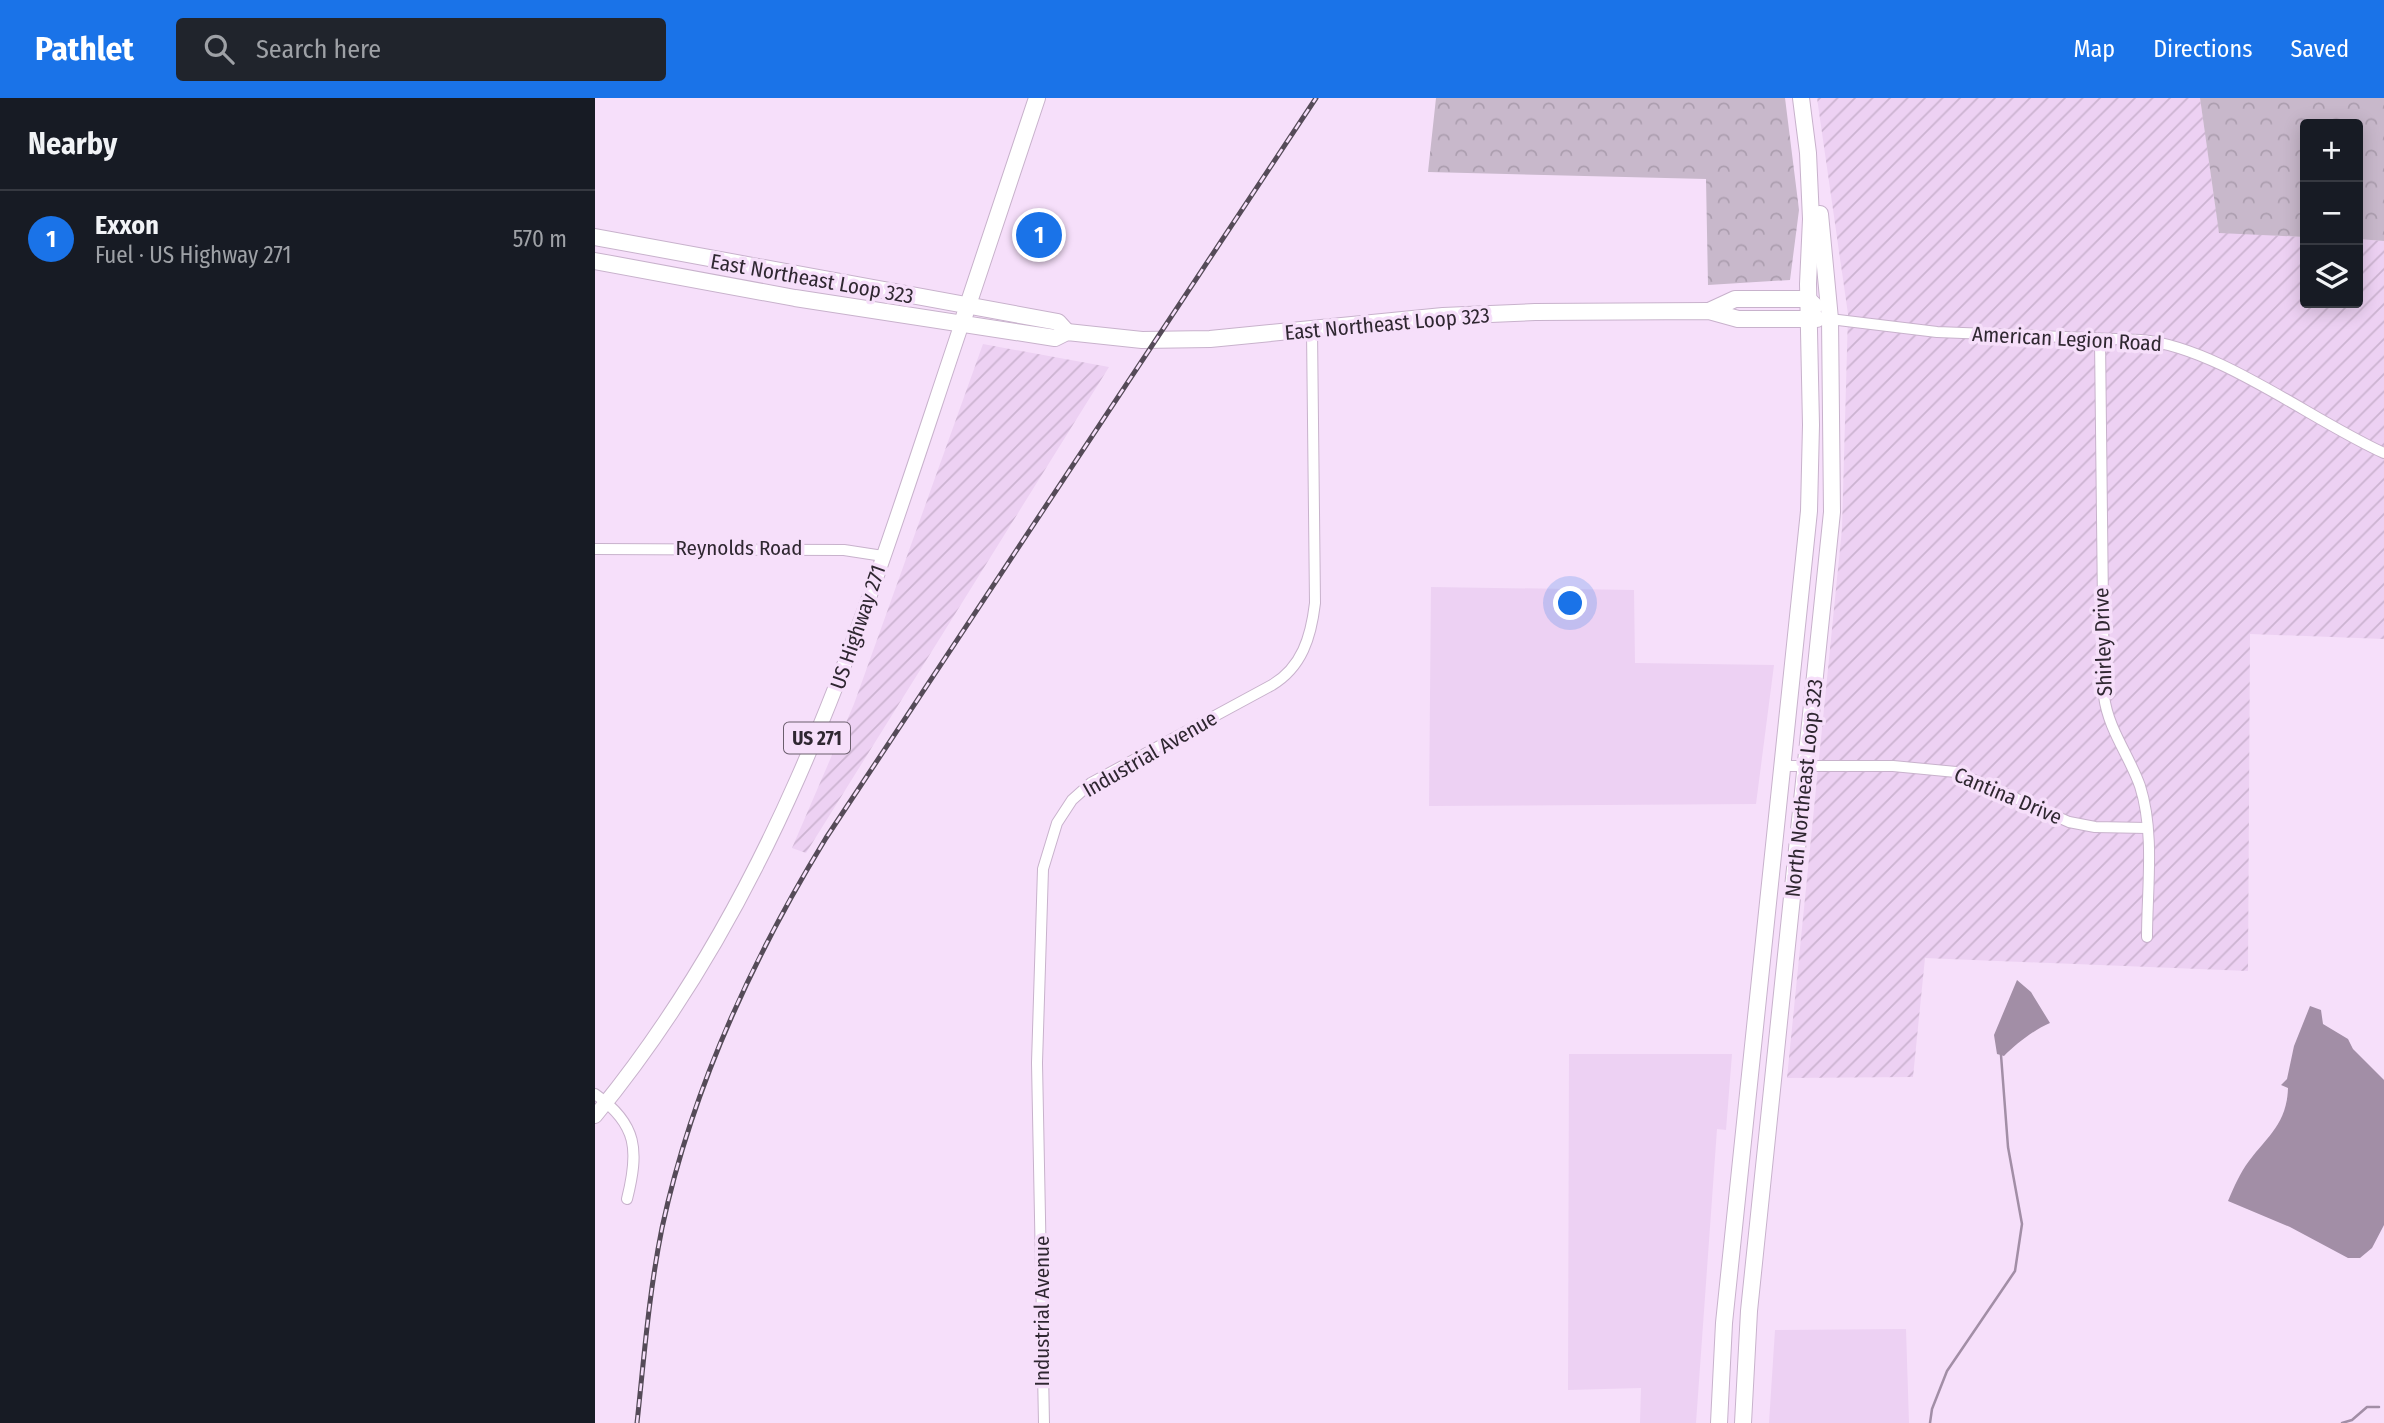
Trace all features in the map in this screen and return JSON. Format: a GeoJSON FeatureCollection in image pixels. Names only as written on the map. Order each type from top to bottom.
{"type":"FeatureCollection","features":[{"type":"Feature","properties":{"kind":"highway","name":"US Highway 271"},"geometry":{"type":"LineString","coordinates":[[965,315],[1037,98]]}},
{"type":"Feature","properties":{"kind":"highway","name":"North Northeast Loop 323"},"geometry":{"type":"LineString","coordinates":[[1719,1423],[1724,1322],[1809,511],[1811,425],[1808,299],[1811,236],[1808,153],[1801,98]]}},
{"type":"Feature","properties":{"kind":"highway","name":"North Northeast Loop 323"},"geometry":{"type":"LineString","coordinates":[[1743,1423],[1747,1335],[1832,512],[1827,269],[1814,173],[1808,153]]}},
{"type":"Feature","properties":{"kind":"highway","name":"East Northeast Loop 323"},"geometry":{"type":"LineString","coordinates":[[595,237],[799,277],[1055,338],[1067,332],[1181,340],[1475,314],[1709,311],[1738,319],[1808,319]]}},
{"type":"Feature","properties":{"kind":"highway"},"geometry":{"type":"LineString","coordinates":[[667,276],[672,253]]}},
{"type":"Feature","properties":{"kind":"highway","name":"East Northeast Loop 323"},"geometry":{"type":"LineString","coordinates":[[595,261],[795,299],[965,315]]}},
{"type":"Feature","properties":{"kind":"highway"},"geometry":{"type":"LineString","coordinates":[[795,299],[799,277]]}},
{"type":"Feature","properties":{"kind":"highway","name":"East Northeast Loop 323"},"geometry":{"type":"LineString","coordinates":[[1709,311],[1735,299],[1808,299]]}},
{"type":"Feature","properties":{"kind":"highway"},"geometry":{"type":"LineString","coordinates":[[1808,299],[1830,319]]}},
{"type":"Feature","properties":{"kind":"highway","name":"American Legion Road"},"geometry":{"type":"LineString","coordinates":[[1808,319],[1830,319]]}},
{"type":"Feature","properties":{"kind":"highway"},"geometry":{"type":"LineString","coordinates":[[1809,511],[1832,512]]}},
{"type":"Feature","properties":{"kind":"highway"},"geometry":{"type":"LineString","coordinates":[[1775,845],[1798,848]]}},
{"type":"Feature","properties":{"kind":"highway"},"geometry":{"type":"LineString","coordinates":[[1738,1195],[1761,1198]]}},
{"type":"Feature","properties":{"kind":"main road","name":"US Highway 271"},"geometry":{"type":"LineString","coordinates":[[595,1116],[600,1098],[671,1014],[759,862],[819,734],[965,315]]}},
{"type":"Feature","properties":{"kind":"street","name":"American Legion Road"},"geometry":{"type":"LineString","coordinates":[[1830,319],[1937,332],[2153,341],[2187,349],[2384,453]]}},
{"type":"Feature","properties":{"kind":"street","name":"Industrial Avenue"},"geometry":{"type":"LineString","coordinates":[[1044,1423],[1037,1063],[1040,920],[1048,844],[1067,806],[1091,783],[1272,685],[1288,674],[1300,658],[1311,633],[1315,603],[1312,330]]}},
{"type":"Feature","properties":{"kind":"street","name":"Shirley Drive"},"geometry":{"type":"LineString","coordinates":[[2099,338],[2103,696],[2109,721],[2140,786],[2147,828],[2147,937]]}},
{"type":"Feature","properties":{"kind":"street","name":"Reynolds Road"},"geometry":{"type":"LineString","coordinates":[[595,549],[852,550],[883,556]]}},
{"type":"Feature","properties":{"kind":"street","name":"Cantina Drive"},"geometry":{"type":"LineString","coordinates":[[1784,765],[1893,766],[1956,772],[1976,778],[2059,819],[2095,827],[2147,828]]}},
{"type":"Feature","properties":{"kind":"street"},"geometry":{"type":"LineString","coordinates":[[600,1098],[625,1121],[635,1153],[628,1199]]}},
{"type":"Feature","properties":{"kind":"shaded area"},"geometry":{"type":"Polygon","coordinates":[[[1817,98],[2200,98],[2219,232],[2300,237],[2300,308],[2363,308],[2363,239],[2384,241],[2384,639],[2250,634],[2248,971],[1925,958],[1913,1077],[1787,1078],[1842,529],[1848,314],[1817,98]]]}},
{"type":"Feature","properties":{"kind":"shaded area"},"geometry":{"type":"Polygon","coordinates":[[[983,344],[1109,367],[806,853],[792,848],[854,704],[983,344]]]}},
{"type":"Feature","properties":{"kind":"shaded area"},"geometry":{"type":"Polygon","coordinates":[[[1431,587],[1634,590],[1635,663],[1774,665],[1756,804],[1429,806],[1431,587]]]}},
{"type":"Feature","properties":{"kind":"shaded area"},"geometry":{"type":"Polygon","coordinates":[[[2017,980],[2031,992],[2050,1023],[2026,1037],[2004,1056],[1997,1054],[1994,1035],[2017,980]]]}},
{"type":"Feature","properties":{"kind":"shaded area"},"geometry":{"type":"Polygon","coordinates":[[[2310,1006],[2321,1010],[2323,1024],[2348,1039],[2353,1049],[2384,1080],[2384,1225],[2372,1248],[2360,1258],[2348,1258],[2290,1227],[2228,1201],[2243,1170],[2275,1128],[2284,1111],[2288,1088],[2281,1085],[2287,1079],[2294,1046],[2310,1006]]]}},
{"type":"Feature","properties":{"kind":"shaded area"},"geometry":{"type":"Polygon","coordinates":[[[1569,1054],[1732,1054],[1726,1130],[1717,1129],[1696,1423],[1640,1423],[1641,1388],[1568,1390],[1569,1054]]]}},
{"type":"Feature","properties":{"kind":"shaded area"},"geometry":{"type":"Polygon","coordinates":[[[1906,1329],[1909,1423],[1769,1423],[1775,1330],[1906,1329]]]}},
{"type":"Feature","properties":{"kind":"green space"},"geometry":{"type":"Polygon","coordinates":[[[1436,98],[1785,98],[1799,210],[1790,280],[1708,285],[1706,179],[1428,172],[1436,98]]]}},
{"type":"Feature","properties":{"kind":"green space"},"geometry":{"type":"Polygon","coordinates":[[[2200,98],[2384,98],[2384,241],[2363,239],[2363,119],[2300,119],[2300,237],[2219,233],[2200,98]]]}},
{"type":"Feature","properties":{"kind":"waterway"},"geometry":{"type":"LineString","coordinates":[[1930,1423],[1932,1409],[1947,1371],[2015,1271],[2022,1224],[2008,1147],[2001,1055]]}},
{"type":"Feature","properties":{"kind":"waterway"},"geometry":{"type":"LineString","coordinates":[[2342,1423],[2352,1420],[2367,1407],[2379,1407]]}},
{"type":"Feature","properties":{"kind":"railway"},"geometry":{"type":"LineString","coordinates":[[637,1423],[654,1276],[675,1176],[690,1125],[727,1026],[773,930],[826,838],[1316,98]]}},
{"type":"Feature","properties":{"kind":"place","name":"Exxon"},"geometry":{"type":"Point","coordinates":[1039,235]}}]}
